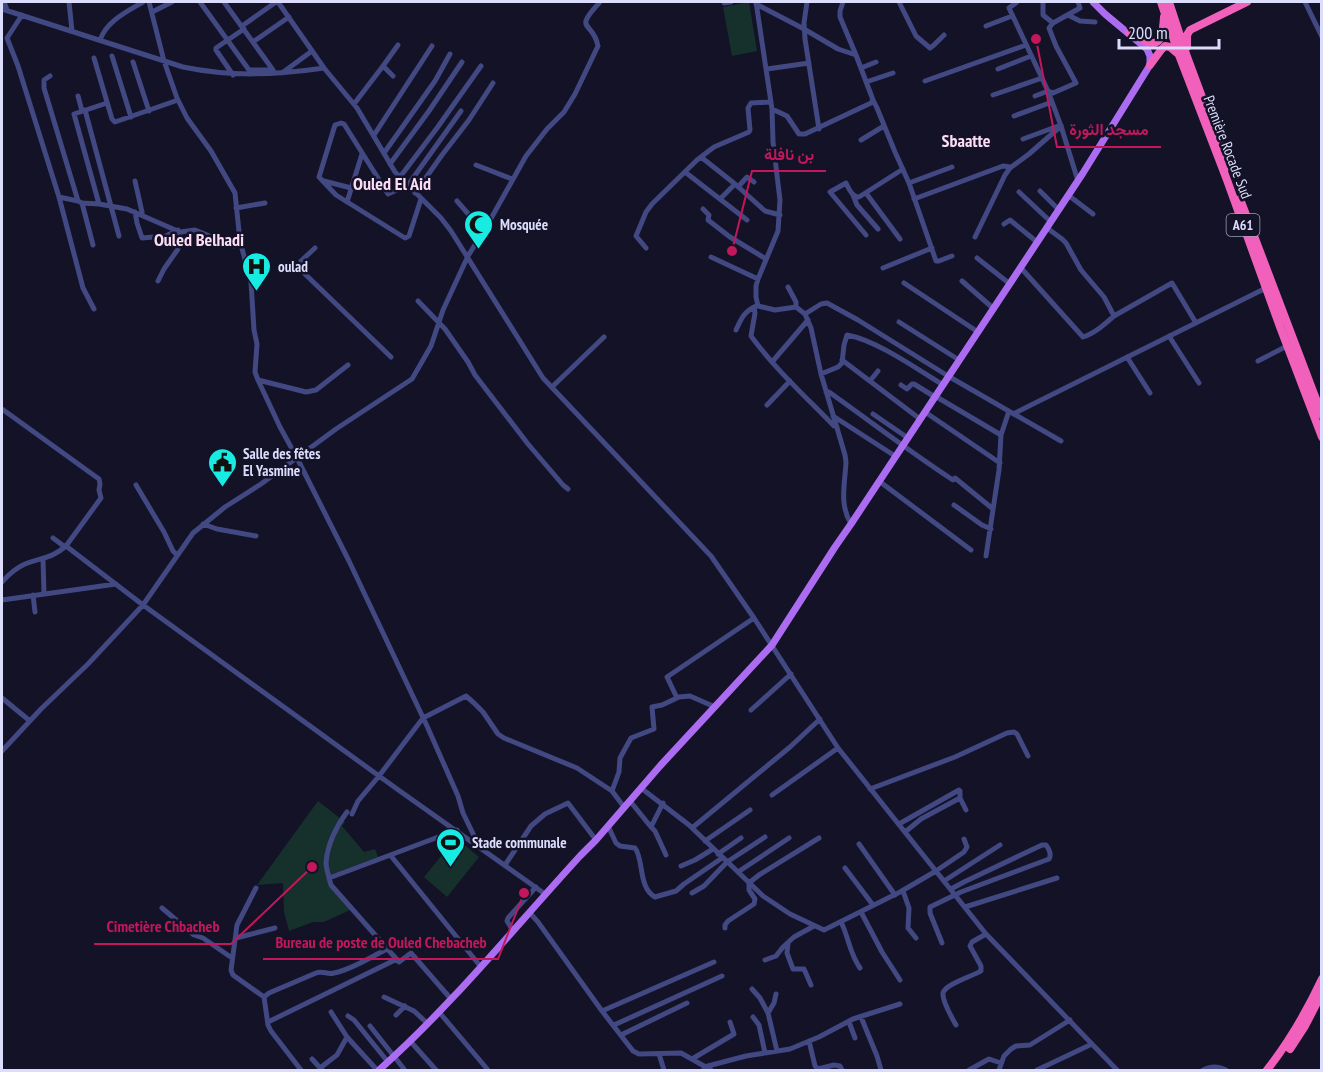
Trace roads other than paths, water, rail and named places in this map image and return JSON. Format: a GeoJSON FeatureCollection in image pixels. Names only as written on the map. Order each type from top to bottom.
{"type":"FeatureCollection","features":[{"type":"Feature","properties":{"kind":"highway","name":"Première Rocade Sud"},"geometry":{"type":"LineString","coordinates":[[1161,2],[1169,12]]}},
{"type":"Feature","properties":{"kind":"highway","name":"Première Rocade Sud"},"geometry":{"type":"LineString","coordinates":[[1169,2],[1169,12],[1182,54],[1287,346],[1322,436]]}},
{"type":"Feature","properties":{"kind":"highway"},"geometry":{"type":"LineString","coordinates":[[1129,33],[1149,43],[1157,42],[1163,33],[1169,12],[1187,25],[1240,2]]}},
{"type":"Feature","properties":{"kind":"highway"},"geometry":{"type":"LineString","coordinates":[[1150,65],[1165,46],[1182,54],[1190,30],[1247,2]]}},
{"type":"Feature","properties":{"kind":"highway","name":"Première Rocade Sud"},"geometry":{"type":"LineString","coordinates":[[1182,54],[1322,415]]}},
{"type":"Feature","properties":{"kind":"highway"},"geometry":{"type":"LineString","coordinates":[[1267,1071],[1308,1008],[1322,979]]}},
{"type":"Feature","properties":{"kind":"highway"},"geometry":{"type":"LineString","coordinates":[[1273,1071],[1305,1026],[1322,993]]}},
{"type":"Feature","properties":{"kind":"main road"},"geometry":{"type":"LineString","coordinates":[[378,1071],[440,1012],[772,645],[1078,181],[1150,65],[1147,49],[1094,2]]}},
{"type":"Feature","properties":{"kind":"street"},"geometry":{"type":"LineString","coordinates":[[4,2],[4,9],[196,70],[233,75],[324,68]]}},
{"type":"Feature","properties":{"kind":"street"},"geometry":{"type":"LineString","coordinates":[[69,2],[72,31]]}},
{"type":"Feature","properties":{"kind":"street"},"geometry":{"type":"LineString","coordinates":[[100,40],[103,32],[113,20],[143,2]]}},
{"type":"Feature","properties":{"kind":"street"},"geometry":{"type":"LineString","coordinates":[[149,2],[164,61],[178,100],[187,118],[212,151],[235,193],[240,244],[251,282],[257,344],[255,372],[258,380],[349,561],[423,717],[479,846]]}},
{"type":"Feature","properties":{"kind":"street"},"geometry":{"type":"LineString","coordinates":[[152,12],[172,2]]}},
{"type":"Feature","properties":{"kind":"street"},"geometry":{"type":"LineString","coordinates":[[200,2],[249,70],[277,73],[312,51]]}},
{"type":"Feature","properties":{"kind":"street"},"geometry":{"type":"LineString","coordinates":[[224,2],[277,73]]}},
{"type":"Feature","properties":{"kind":"street"},"geometry":{"type":"LineString","coordinates":[[233,75],[216,50],[217,47],[277,2],[324,68],[354,104],[390,164],[444,221],[536,367],[552,387],[711,556],[838,748],[870,789],[986,934],[1117,1071]]}},
{"type":"Feature","properties":{"kind":"street"},"geometry":{"type":"LineString","coordinates":[[2,751],[142,604],[193,532],[225,507],[412,378],[431,346],[443,310],[468,256],[512,179],[526,156],[564,112],[575,94],[598,46],[585,22],[586,16],[600,2]]}},
{"type":"Feature","properties":{"kind":"street"},"geometry":{"type":"LineString","coordinates":[[724,3],[731,2]]}},
{"type":"Feature","properties":{"kind":"street"},"geometry":{"type":"LineString","coordinates":[[807,2],[804,29],[819,129]]}},
{"type":"Feature","properties":{"kind":"street"},"geometry":{"type":"LineString","coordinates":[[843,2],[840,17],[909,183],[932,248],[938,261],[952,256]]}},
{"type":"Feature","properties":{"kind":"street"},"geometry":{"type":"LineString","coordinates":[[900,2],[916,36],[930,48],[944,35]]}},
{"type":"Feature","properties":{"kind":"street"},"geometry":{"type":"LineString","coordinates":[[1004,2],[1009,8],[1048,91],[1078,181]]}},
{"type":"Feature","properties":{"kind":"street"},"geometry":{"type":"LineString","coordinates":[[1009,8],[1017,2]]}},
{"type":"Feature","properties":{"kind":"street"},"geometry":{"type":"LineString","coordinates":[[1043,2],[1043,15],[1053,23]]}},
{"type":"Feature","properties":{"kind":"street"},"geometry":{"type":"LineString","coordinates":[[1035,96],[1048,91],[1053,93],[1076,83],[1049,28],[1053,23],[1080,8],[1078,2]]}},
{"type":"Feature","properties":{"kind":"street"},"geometry":{"type":"LineString","coordinates":[[1305,2],[1322,37]]}},
{"type":"Feature","properties":{"kind":"street"},"geometry":{"type":"LineString","coordinates":[[756,3],[838,49],[856,55]]}},
{"type":"Feature","properties":{"kind":"street"},"geometry":{"type":"LineString","coordinates":[[756,3],[772,109],[780,215],[778,231],[758,279],[751,336],[760,350],[837,427]]}},
{"type":"Feature","properties":{"kind":"street"},"geometry":{"type":"LineString","coordinates":[[22,15],[8,38],[59,197],[83,288],[94,309]]}},
{"type":"Feature","properties":{"kind":"street"},"geometry":{"type":"LineString","coordinates":[[1068,15],[1080,21],[1095,22]]}},
{"type":"Feature","properties":{"kind":"street"},"geometry":{"type":"LineString","coordinates":[[986,26],[1012,16]]}},
{"type":"Feature","properties":{"kind":"street"},"geometry":{"type":"LineString","coordinates":[[253,42],[289,17]]}},
{"type":"Feature","properties":{"kind":"street"},"geometry":{"type":"LineString","coordinates":[[354,104],[398,45]]}},
{"type":"Feature","properties":{"kind":"street"},"geometry":{"type":"LineString","coordinates":[[925,81],[1026,45]]}},
{"type":"Feature","properties":{"kind":"street"},"geometry":{"type":"LineString","coordinates":[[374,135],[432,46]]}},
{"type":"Feature","properties":{"kind":"street"},"geometry":{"type":"LineString","coordinates":[[384,153],[435,81],[450,54]]}},
{"type":"Feature","properties":{"kind":"street"},"geometry":{"type":"LineString","coordinates":[[112,56],[131,117]]}},
{"type":"Feature","properties":{"kind":"street"},"geometry":{"type":"LineString","coordinates":[[998,69],[1031,56]]}},
{"type":"Feature","properties":{"kind":"street"},"geometry":{"type":"LineString","coordinates":[[94,58],[115,123],[178,100]]}},
{"type":"Feature","properties":{"kind":"street"},"geometry":{"type":"LineString","coordinates":[[133,62],[149,111]]}},
{"type":"Feature","properties":{"kind":"street"},"geometry":{"type":"LineString","coordinates":[[390,164],[462,62]]}},
{"type":"Feature","properties":{"kind":"street"},"geometry":{"type":"LineString","coordinates":[[861,68],[876,62]]}},
{"type":"Feature","properties":{"kind":"street"},"geometry":{"type":"LineString","coordinates":[[767,69],[808,63]]}},
{"type":"Feature","properties":{"kind":"street"},"geometry":{"type":"LineString","coordinates":[[383,66],[393,76]]}},
{"type":"Feature","properties":{"kind":"street"},"geometry":{"type":"LineString","coordinates":[[400,177],[482,66]]}},
{"type":"Feature","properties":{"kind":"street"},"geometry":{"type":"LineString","coordinates":[[866,82],[893,73]]}},
{"type":"Feature","properties":{"kind":"street"},"geometry":{"type":"LineString","coordinates":[[50,76],[44,80],[44,88],[93,245]]}},
{"type":"Feature","properties":{"kind":"street"},"geometry":{"type":"LineString","coordinates":[[993,95],[1042,78]]}},
{"type":"Feature","properties":{"kind":"street"},"geometry":{"type":"LineString","coordinates":[[415,193],[469,120],[493,83]]}},
{"type":"Feature","properties":{"kind":"street"},"geometry":{"type":"LineString","coordinates":[[78,96],[119,236]]}},
{"type":"Feature","properties":{"kind":"street"},"geometry":{"type":"LineString","coordinates":[[772,109],[787,117],[800,134],[805,134],[873,100]]}},
{"type":"Feature","properties":{"kind":"street"},"geometry":{"type":"LineString","coordinates":[[646,248],[636,236],[652,204],[714,147],[749,132],[747,108],[749,105],[770,102]]}},
{"type":"Feature","properties":{"kind":"street"},"geometry":{"type":"LineString","coordinates":[[1014,116],[1052,102]]}},
{"type":"Feature","properties":{"kind":"street"},"geometry":{"type":"LineString","coordinates":[[99,204],[74,114],[107,103]]}},
{"type":"Feature","properties":{"kind":"street"},"geometry":{"type":"LineString","coordinates":[[421,199],[409,236],[405,238],[336,195],[319,177],[335,125],[345,124],[388,194],[408,185],[461,111]]}},
{"type":"Feature","properties":{"kind":"street"},"geometry":{"type":"LineString","coordinates":[[1023,139],[1061,125]]}},
{"type":"Feature","properties":{"kind":"street"},"geometry":{"type":"LineString","coordinates":[[975,237],[1011,167],[1061,125]]}},
{"type":"Feature","properties":{"kind":"street"},"geometry":{"type":"LineString","coordinates":[[861,140],[884,126]]}},
{"type":"Feature","properties":{"kind":"street"},"geometry":{"type":"LineString","coordinates":[[347,202],[362,154]]}},
{"type":"Feature","properties":{"kind":"street"},"geometry":{"type":"LineString","coordinates":[[701,157],[765,211],[780,215]]}},
{"type":"Feature","properties":{"kind":"street"},"geometry":{"type":"LineString","coordinates":[[476,165],[512,179]]}},
{"type":"Feature","properties":{"kind":"street"},"geometry":{"type":"LineString","coordinates":[[914,199],[1003,166],[1011,167]]}},
{"type":"Feature","properties":{"kind":"street"},"geometry":{"type":"LineString","coordinates":[[909,183],[952,167]]}},
{"type":"Feature","properties":{"kind":"street"},"geometry":{"type":"LineString","coordinates":[[853,195],[859,197],[903,169]]}},
{"type":"Feature","properties":{"kind":"street"},"geometry":{"type":"LineString","coordinates":[[685,172],[747,220]]}},
{"type":"Feature","properties":{"kind":"street"},"geometry":{"type":"LineString","coordinates":[[720,199],[747,177],[754,182]]}},
{"type":"Feature","properties":{"kind":"street"},"geometry":{"type":"LineString","coordinates":[[135,181],[142,215]]}},
{"type":"Feature","properties":{"kind":"street"},"geometry":{"type":"LineString","coordinates":[[323,181],[351,188]]}},
{"type":"Feature","properties":{"kind":"street"},"geometry":{"type":"LineString","coordinates":[[866,236],[830,192],[846,183],[857,205],[878,229]]}},
{"type":"Feature","properties":{"kind":"street"},"geometry":{"type":"LineString","coordinates":[[1040,191],[1059,210]]}},
{"type":"Feature","properties":{"kind":"street"},"geometry":{"type":"LineString","coordinates":[[1019,192],[1066,243],[1081,270],[1104,297],[1114,316]]}},
{"type":"Feature","properties":{"kind":"street"},"geometry":{"type":"LineString","coordinates":[[866,193],[900,239]]}},
{"type":"Feature","properties":{"kind":"street"},"geometry":{"type":"LineString","coordinates":[[1068,195],[1093,214]]}},
{"type":"Feature","properties":{"kind":"street"},"geometry":{"type":"LineString","coordinates":[[59,197],[135,212],[179,231]]}},
{"type":"Feature","properties":{"kind":"street"},"geometry":{"type":"LineString","coordinates":[[457,201],[483,231]]}},
{"type":"Feature","properties":{"kind":"street"},"geometry":{"type":"LineString","coordinates":[[237,208],[265,203]]}},
{"type":"Feature","properties":{"kind":"street"},"geometry":{"type":"LineString","coordinates":[[703,209],[709,215],[708,220],[730,237],[766,259]]}},
{"type":"Feature","properties":{"kind":"street"},"geometry":{"type":"LineString","coordinates":[[135,212],[142,238],[195,230],[234,246],[240,244]]}},
{"type":"Feature","properties":{"kind":"street"},"geometry":{"type":"LineString","coordinates":[[1004,224],[1010,220],[1037,242]]}},
{"type":"Feature","properties":{"kind":"street"},"geometry":{"type":"LineString","coordinates":[[158,281],[164,268],[178,249],[179,231]]}},
{"type":"Feature","properties":{"kind":"street"},"geometry":{"type":"LineString","coordinates":[[301,261],[315,248]]}},
{"type":"Feature","properties":{"kind":"street"},"geometry":{"type":"LineString","coordinates":[[883,268],[932,248]]}},
{"type":"Feature","properties":{"kind":"street"},"geometry":{"type":"LineString","coordinates":[[711,257],[758,279]]}},
{"type":"Feature","properties":{"kind":"street"},"geometry":{"type":"LineString","coordinates":[[977,258],[1010,284]]}},
{"type":"Feature","properties":{"kind":"street"},"geometry":{"type":"LineString","coordinates":[[1021,268],[1083,337],[1170,283],[1173,284],[1196,322]]}},
{"type":"Feature","properties":{"kind":"street"},"geometry":{"type":"LineString","coordinates":[[305,274],[391,357]]}},
{"type":"Feature","properties":{"kind":"street"},"geometry":{"type":"LineString","coordinates":[[962,281],[994,309]]}},
{"type":"Feature","properties":{"kind":"street"},"geometry":{"type":"LineString","coordinates":[[904,283],[978,332]]}},
{"type":"Feature","properties":{"kind":"street"},"geometry":{"type":"LineString","coordinates":[[788,287],[796,302],[796,307],[807,317],[814,339],[821,374],[846,462],[844,506],[851,524]]}},
{"type":"Feature","properties":{"kind":"street"},"geometry":{"type":"LineString","coordinates":[[986,556],[1000,463],[1001,435],[1011,413],[1266,288]]}},
{"type":"Feature","properties":{"kind":"street"},"geometry":{"type":"LineString","coordinates":[[418,301],[445,329],[475,375],[528,444],[568,489]]}},
{"type":"Feature","properties":{"kind":"street"},"geometry":{"type":"LineString","coordinates":[[772,362],[807,317],[821,304],[827,303],[1061,441]]}},
{"type":"Feature","properties":{"kind":"street"},"geometry":{"type":"LineString","coordinates":[[736,330],[742,316],[756,306],[775,310],[796,307]]}},
{"type":"Feature","properties":{"kind":"street"},"geometry":{"type":"LineString","coordinates":[[429,314],[437,309],[443,310]]}},
{"type":"Feature","properties":{"kind":"street"},"geometry":{"type":"LineString","coordinates":[[899,322],[959,360]]}},
{"type":"Feature","properties":{"kind":"street"},"geometry":{"type":"LineString","coordinates":[[821,374],[838,367],[843,360],[847,335],[859,337],[943,385]]}},
{"type":"Feature","properties":{"kind":"street"},"geometry":{"type":"LineString","coordinates":[[1169,336],[1199,383]]}},
{"type":"Feature","properties":{"kind":"street"},"geometry":{"type":"LineString","coordinates":[[552,387],[604,337]]}},
{"type":"Feature","properties":{"kind":"street"},"geometry":{"type":"LineString","coordinates":[[1258,361],[1287,346]]}},
{"type":"Feature","properties":{"kind":"street"},"geometry":{"type":"LineString","coordinates":[[1127,357],[1150,393]]}},
{"type":"Feature","properties":{"kind":"street"},"geometry":{"type":"LineString","coordinates":[[843,360],[920,419]]}},
{"type":"Feature","properties":{"kind":"street"},"geometry":{"type":"LineString","coordinates":[[258,380],[306,392],[316,390],[348,365]]}},
{"type":"Feature","properties":{"kind":"street"},"geometry":{"type":"LineString","coordinates":[[870,381],[878,371]]}},
{"type":"Feature","properties":{"kind":"street"},"geometry":{"type":"LineString","coordinates":[[767,405],[790,381]]}},
{"type":"Feature","properties":{"kind":"street"},"geometry":{"type":"LineString","coordinates":[[902,385],[907,389],[914,384],[1001,435]]}},
{"type":"Feature","properties":{"kind":"street"},"geometry":{"type":"LineString","coordinates":[[826,392],[902,446],[953,480],[955,478],[993,509]]}},
{"type":"Feature","properties":{"kind":"street"},"geometry":{"type":"LineString","coordinates":[[2,409],[99,479],[101,498],[66,547],[52,556],[25,564],[12,571],[2,582]]}},
{"type":"Feature","properties":{"kind":"street"},"geometry":{"type":"LineString","coordinates":[[925,412],[1000,463]]}},
{"type":"Feature","properties":{"kind":"street"},"geometry":{"type":"LineString","coordinates":[[873,414],[908,438]]}},
{"type":"Feature","properties":{"kind":"street"},"geometry":{"type":"LineString","coordinates":[[833,416],[895,456]]}},
{"type":"Feature","properties":{"kind":"street"},"geometry":{"type":"LineString","coordinates":[[879,481],[971,550]]}},
{"type":"Feature","properties":{"kind":"street"},"geometry":{"type":"LineString","coordinates":[[136,485],[177,555]]}},
{"type":"Feature","properties":{"kind":"street"},"geometry":{"type":"LineString","coordinates":[[954,505],[991,529]]}},
{"type":"Feature","properties":{"kind":"street"},"geometry":{"type":"LineString","coordinates":[[203,524],[256,536]]}},
{"type":"Feature","properties":{"kind":"street"},"geometry":{"type":"LineString","coordinates":[[53,538],[545,894]]}},
{"type":"Feature","properties":{"kind":"street"},"geometry":{"type":"LineString","coordinates":[[43,559],[44,594]]}},
{"type":"Feature","properties":{"kind":"street"},"geometry":{"type":"LineString","coordinates":[[2,600],[116,584]]}},
{"type":"Feature","properties":{"kind":"street"},"geometry":{"type":"LineString","coordinates":[[33,596],[35,612]]}},
{"type":"Feature","properties":{"kind":"street"},"geometry":{"type":"LineString","coordinates":[[677,698],[667,676],[754,618]]}},
{"type":"Feature","properties":{"kind":"street"},"geometry":{"type":"LineString","coordinates":[[751,710],[791,675]]}},
{"type":"Feature","properties":{"kind":"street"},"geometry":{"type":"LineString","coordinates":[[451,999],[411,953],[399,962],[331,885],[326,864],[330,845],[342,817],[350,813],[380,776],[423,717],[466,696],[504,738],[577,768],[612,791],[655,831],[666,855]]}},
{"type":"Feature","properties":{"kind":"street"},"geometry":{"type":"LineString","coordinates":[[612,791],[619,772],[620,758],[631,738],[654,729],[652,707],[690,696],[715,707]]}},
{"type":"Feature","properties":{"kind":"street"},"geometry":{"type":"LineString","coordinates":[[2,698],[30,721]]}},
{"type":"Feature","properties":{"kind":"street"},"geometry":{"type":"LineString","coordinates":[[692,828],[790,747],[820,719]]}},
{"type":"Feature","properties":{"kind":"street"},"geometry":{"type":"LineString","coordinates":[[870,789],[955,757],[1007,733],[1017,734],[1028,756]]}},
{"type":"Feature","properties":{"kind":"street"},"geometry":{"type":"LineString","coordinates":[[772,795],[838,748]]}},
{"type":"Feature","properties":{"kind":"street"},"geometry":{"type":"LineString","coordinates":[[641,788],[692,828],[749,883],[779,907],[824,930],[903,891],[936,871],[964,852],[967,848],[964,839]]}},
{"type":"Feature","properties":{"kind":"street"},"geometry":{"type":"LineString","coordinates":[[898,824],[959,790],[966,810]]}},
{"type":"Feature","properties":{"kind":"street"},"geometry":{"type":"LineString","coordinates":[[905,832],[921,819],[960,798]]}},
{"type":"Feature","properties":{"kind":"street"},"geometry":{"type":"LineString","coordinates":[[506,865],[531,826],[545,814],[568,803],[596,840]]}},
{"type":"Feature","properties":{"kind":"street"},"geometry":{"type":"LineString","coordinates":[[651,827],[663,803]]}},
{"type":"Feature","properties":{"kind":"street"},"geometry":{"type":"LineString","coordinates":[[705,841],[750,810]]}},
{"type":"Feature","properties":{"kind":"street"},"geometry":{"type":"LineString","coordinates":[[608,826],[616,843],[620,846],[634,848],[638,852],[640,870],[646,886],[651,895],[655,897],[676,891],[724,859],[765,837]]}},
{"type":"Feature","properties":{"kind":"street"},"geometry":{"type":"LineString","coordinates":[[329,878],[457,830]]}},
{"type":"Feature","properties":{"kind":"street"},"geometry":{"type":"LineString","coordinates":[[692,893],[704,886],[741,838]]}},
{"type":"Feature","properties":{"kind":"street"},"geometry":{"type":"LineString","coordinates":[[738,873],[789,838]]}},
{"type":"Feature","properties":{"kind":"street"},"geometry":{"type":"LineString","coordinates":[[749,883],[819,838]]}},
{"type":"Feature","properties":{"kind":"street"},"geometry":{"type":"LineString","coordinates":[[859,844],[895,895]]}},
{"type":"Feature","properties":{"kind":"street"},"geometry":{"type":"LineString","coordinates":[[944,881],[1000,845]]}},
{"type":"Feature","properties":{"kind":"street"},"geometry":{"type":"LineString","coordinates":[[942,944],[930,913],[930,907],[1048,859],[1050,856],[1048,848],[1042,845],[951,889]]}},
{"type":"Feature","properties":{"kind":"street"},"geometry":{"type":"LineString","coordinates":[[681,866],[713,849]]}},
{"type":"Feature","properties":{"kind":"street"},"geometry":{"type":"LineString","coordinates":[[391,856],[481,967]]}},
{"type":"Feature","properties":{"kind":"street"},"geometry":{"type":"LineString","coordinates":[[845,868],[873,905]]}},
{"type":"Feature","properties":{"kind":"street"},"geometry":{"type":"LineString","coordinates":[[965,907],[1057,878]]}},
{"type":"Feature","properties":{"kind":"street"},"geometry":{"type":"LineString","coordinates":[[725,928],[724,925],[728,921],[754,904],[755,899],[749,890],[749,883]]}},
{"type":"Feature","properties":{"kind":"street"},"geometry":{"type":"LineString","coordinates":[[513,931],[507,921],[508,918],[536,887]]}},
{"type":"Feature","properties":{"kind":"street"},"geometry":{"type":"LineString","coordinates":[[256,888],[237,925],[231,970],[233,975],[264,997],[271,1031],[302,1071]]}},
{"type":"Feature","properties":{"kind":"street"},"geometry":{"type":"LineString","coordinates":[[903,891],[909,908],[908,928],[916,938]]}},
{"type":"Feature","properties":{"kind":"street"},"geometry":{"type":"LineString","coordinates":[[162,908],[194,935],[203,938],[232,958]]}},
{"type":"Feature","properties":{"kind":"street"},"geometry":{"type":"LineString","coordinates":[[529,912],[633,1051],[639,1054],[681,1053],[704,1069],[711,1071]]}},
{"type":"Feature","properties":{"kind":"street"},"geometry":{"type":"LineString","coordinates":[[861,912],[900,980]]}},
{"type":"Feature","properties":{"kind":"street"},"geometry":{"type":"LineString","coordinates":[[841,922],[847,933],[851,954],[860,968]]}},
{"type":"Feature","properties":{"kind":"street"},"geometry":{"type":"LineString","coordinates":[[765,960],[776,956],[794,937],[814,926]]}},
{"type":"Feature","properties":{"kind":"street"},"geometry":{"type":"LineString","coordinates":[[236,938],[275,928]]}},
{"type":"Feature","properties":{"kind":"street"},"geometry":{"type":"LineString","coordinates":[[956,1025],[943,993],[951,985],[981,971],[981,966],[970,946],[972,942],[986,934]]}},
{"type":"Feature","properties":{"kind":"street"},"geometry":{"type":"LineString","coordinates":[[788,943],[787,953],[793,969],[804,969],[811,985]]}},
{"type":"Feature","properties":{"kind":"street"},"geometry":{"type":"LineString","coordinates":[[264,997],[320,971],[331,974],[345,970],[387,949]]}},
{"type":"Feature","properties":{"kind":"street"},"geometry":{"type":"LineString","coordinates":[[268,1022],[397,959]]}},
{"type":"Feature","properties":{"kind":"street"},"geometry":{"type":"LineString","coordinates":[[602,1011],[714,962]]}},
{"type":"Feature","properties":{"kind":"street"},"geometry":{"type":"LineString","coordinates":[[614,1025],[722,976]]}},
{"type":"Feature","properties":{"kind":"street"},"geometry":{"type":"LineString","coordinates":[[752,989],[768,1013],[777,1051]]}},
{"type":"Feature","properties":{"kind":"street"},"geometry":{"type":"LineString","coordinates":[[768,1013],[776,994]]}},
{"type":"Feature","properties":{"kind":"street"},"geometry":{"type":"LineString","coordinates":[[384,997],[414,1011],[428,1024]]}},
{"type":"Feature","properties":{"kind":"street"},"geometry":{"type":"LineString","coordinates":[[621,1035],[687,1003]]}},
{"type":"Feature","properties":{"kind":"street"},"geometry":{"type":"LineString","coordinates":[[704,1069],[746,1056],[790,1049],[853,1019],[900,1004]]}},
{"type":"Feature","properties":{"kind":"street"},"geometry":{"type":"LineString","coordinates":[[396,1016],[405,1006]]}},
{"type":"Feature","properties":{"kind":"street"},"geometry":{"type":"LineString","coordinates":[[331,1012],[347,1037],[378,1071]]}},
{"type":"Feature","properties":{"kind":"street"},"geometry":{"type":"LineString","coordinates":[[440,1012],[488,1071]]}},
{"type":"Feature","properties":{"kind":"street"},"geometry":{"type":"LineString","coordinates":[[348,1016],[354,1020],[388,1062]]}},
{"type":"Feature","properties":{"kind":"street"},"geometry":{"type":"LineString","coordinates":[[753,1017],[759,1025],[765,1053]]}},
{"type":"Feature","properties":{"kind":"street"},"geometry":{"type":"LineString","coordinates":[[861,1017],[877,1056],[880,1071]]}},
{"type":"Feature","properties":{"kind":"street"},"geometry":{"type":"LineString","coordinates":[[999,1071],[1004,1056],[1014,1047],[1030,1045],[1070,1020]]}},
{"type":"Feature","properties":{"kind":"street"},"geometry":{"type":"LineString","coordinates":[[692,1059],[734,1034],[730,1022]]}},
{"type":"Feature","properties":{"kind":"street"},"geometry":{"type":"LineString","coordinates":[[849,1022],[855,1038]]}},
{"type":"Feature","properties":{"kind":"street"},"geometry":{"type":"LineString","coordinates":[[370,1026],[404,1069]]}},
{"type":"Feature","properties":{"kind":"street"},"geometry":{"type":"LineString","coordinates":[[312,1059],[321,1069],[337,1055],[347,1037]]}},
{"type":"Feature","properties":{"kind":"street"},"geometry":{"type":"LineString","coordinates":[[809,1041],[813,1069],[834,1065],[840,1066],[842,1071]]}},
{"type":"Feature","properties":{"kind":"street"},"geometry":{"type":"LineString","coordinates":[[411,1042],[436,1071]]}},
{"type":"Feature","properties":{"kind":"street"},"geometry":{"type":"LineString","coordinates":[[1037,1071],[1092,1044]]}},
{"type":"Feature","properties":{"kind":"street"},"geometry":{"type":"LineString","coordinates":[[659,1054],[664,1071]]}},
{"type":"Feature","properties":{"kind":"street"},"geometry":{"type":"LineString","coordinates":[[969,1071],[989,1059],[1001,1063]]}},
{"type":"Feature","properties":{"kind":"street"},"geometry":{"type":"LineString","coordinates":[[1203,1071],[1214,1066],[1226,1071]]}},
{"type":"Feature","properties":{"kind":"place","name":"مسجد الثورة"},"geometry":{"type":"Point","coordinates":[1036,39]}},
{"type":"Feature","properties":{"kind":"place","name":"Mosquée"},"geometry":{"type":"Point","coordinates":[479,250]}},
{"type":"Feature","properties":{"kind":"place","name":"بن نافلة"},"geometry":{"type":"Point","coordinates":[732,251]}},
{"type":"Feature","properties":{"kind":"place","name":"oulad"},"geometry":{"type":"Point","coordinates":[257,292]}},
{"type":"Feature","properties":{"kind":"place","name":"Salle des fêtes El Yasmine"},"geometry":{"type":"Point","coordinates":[222,488]}},
{"type":"Feature","properties":{"kind":"place","name":"Cimetière Chbacheb"},"geometry":{"type":"Point","coordinates":[312,867]}},
{"type":"Feature","properties":{"kind":"place","name":"Stade communale"},"geometry":{"type":"Point","coordinates":[451,868]}},
{"type":"Feature","properties":{"kind":"place","name":"Bureau de poste de Ouled Chebacheb"},"geometry":{"type":"Point","coordinates":[524,893]}},
{"type":"Feature","properties":{"kind":"district","name":"Sbaatte"},"geometry":{"type":"Point","coordinates":[966,140]}},
{"type":"Feature","properties":{"kind":"district","name":"Ouled El Aid"},"geometry":{"type":"Point","coordinates":[392,183]}},
{"type":"Feature","properties":{"kind":"district","name":"Ouled Belhadi"},"geometry":{"type":"Point","coordinates":[199,239]}}]}
